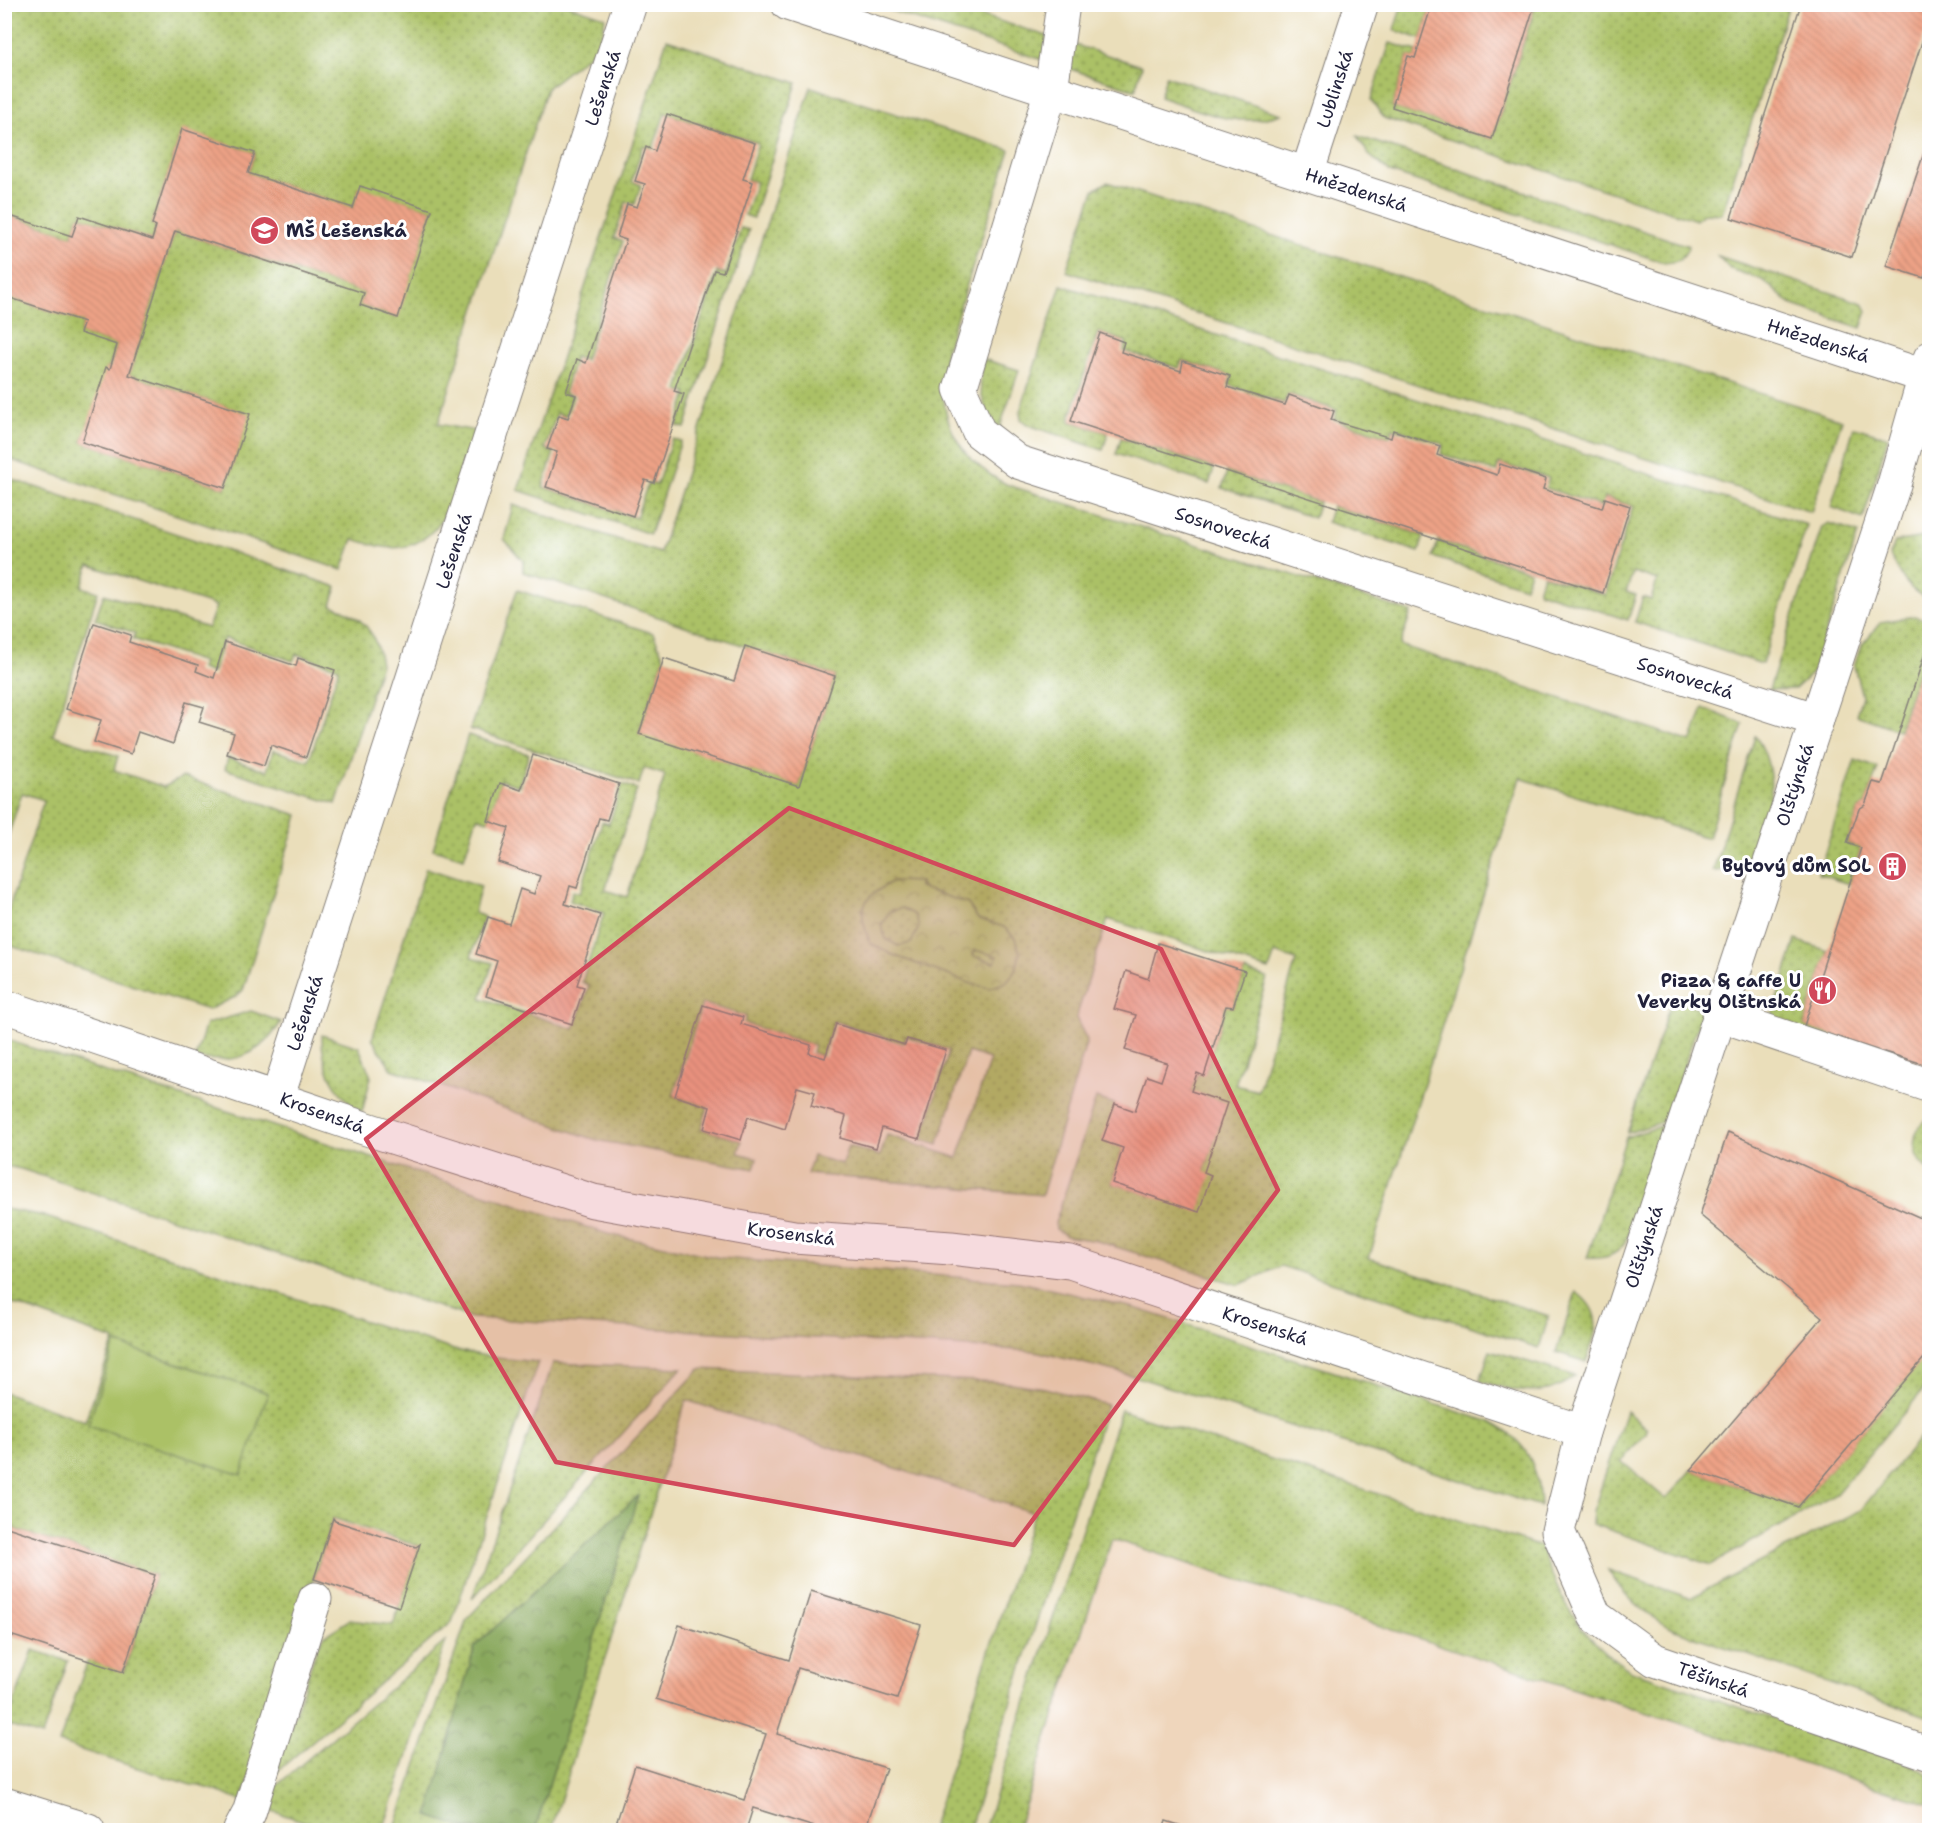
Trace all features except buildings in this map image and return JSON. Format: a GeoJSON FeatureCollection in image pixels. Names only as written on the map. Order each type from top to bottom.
{"type":"FeatureCollection","features":[{"type":"Feature","properties":{"kind":"street","name":"Lešenská"},"geometry":{"type":"LineString","coordinates":[[278,1096],[630,4]]}},
{"type":"Feature","properties":{"kind":"street","name":"Hnězdenská"},"geometry":{"type":"LineString","coordinates":[[788,4],[1307,174],[1928,370]]}},
{"type":"Feature","properties":{"kind":"street","name":"Sosnovecká"},"geometry":{"type":"LineString","coordinates":[[1063,4],[1051,90],[960,389],[979,432],[1018,462],[1817,720]]}},
{"type":"Feature","properties":{"kind":"street","name":"Lublinská"},"geometry":{"type":"LineString","coordinates":[[1307,174],[1362,4]]}},
{"type":"Feature","properties":{"kind":"street","name":"Olštýnská"},"geometry":{"type":"LineString","coordinates":[[1558,1531],[1583,1432],[1893,488],[1928,370]]}},
{"type":"Feature","properties":{"kind":"street","name":"Krosenská"},"geometry":{"type":"LineString","coordinates":[[4,1006],[278,1096],[364,1128],[592,1201],[794,1237],[951,1248],[1070,1262],[1583,1432]]}},
{"type":"Feature","properties":{"kind":"street"},"geometry":{"type":"LineString","coordinates":[[1720,1015],[1929,1086]]}},
{"type":"Feature","properties":{"kind":"street","name":"Těšínská"},"geometry":{"type":"LineString","coordinates":[[1558,1531],[1595,1616],[1655,1660],[1929,1754]]}},
{"type":"Feature","properties":{"kind":"street"},"geometry":{"type":"LineString","coordinates":[[240,1830],[249,1813],[315,1599]]}},
{"type":"Feature","properties":{"kind":"street"},"geometry":{"type":"LineString","coordinates":[[4,1804],[88,1830]]}},
{"type":"Feature","properties":{"kind":"highlighted area"},"geometry":{"type":"Polygon","coordinates":[[[789,808],[1161,949],[1278,1190],[1014,1545],[556,1462],[366,1139],[789,808]]]}},
{"type":"Feature","properties":{"kind":"shaded area"},"geometry":{"type":"Polygon","coordinates":[[[1112,1538],[1930,1804],[1929,1830],[1017,1830],[1112,1538]]]}},
{"type":"Feature","properties":{"kind":"green space","name":"MŠ Lešenská"},"geometry":{"type":"Polygon","coordinates":[[[565,4],[605,17],[600,46],[547,88],[438,424],[476,431],[453,500],[433,531],[419,541],[397,548],[378,546],[353,539],[342,570],[5,458],[5,296],[84,322],[80,333],[117,345],[82,442],[225,488],[249,414],[129,375],[175,231],[364,293],[360,305],[397,318],[432,210],[360,187],[353,208],[248,173],[255,153],[182,130],[152,224],[156,226],[152,240],[79,216],[72,236],[5,214],[5,5],[565,4]]]}},
{"type":"Feature","properties":{"kind":"green space"},"geometry":{"type":"Polygon","coordinates":[[[873,5],[949,5],[1142,66],[1135,90],[873,5]]]}},
{"type":"Feature","properties":{"kind":"green space"},"geometry":{"type":"Polygon","coordinates":[[[1402,5],[1432,5],[1421,39],[1394,30],[1402,5]]]}},
{"type":"Feature","properties":{"kind":"green space"},"geometry":{"type":"Polygon","coordinates":[[[1536,5],[1789,5],[1722,214],[1705,213],[1696,220],[1384,118],[1371,100],[1390,43],[1417,51],[1415,58],[1408,56],[1392,107],[1492,139],[1536,5]]]}},
{"type":"Feature","properties":{"kind":"green space"},"geometry":{"type":"Polygon","coordinates":[[[667,39],[797,83],[753,218],[745,215],[756,182],[747,179],[758,143],[665,113],[653,148],[643,146],[632,181],[641,185],[635,204],[626,202],[614,238],[623,241],[585,360],[575,357],[564,393],[573,396],[566,416],[557,413],[545,449],[554,452],[543,487],[636,518],[648,483],[657,485],[672,439],[681,441],[650,534],[518,490],[667,39]]]}},
{"type":"Feature","properties":{"kind":"green space"},"geometry":{"type":"Polygon","coordinates":[[[1166,76],[1281,114],[1249,120],[1205,113],[1160,97],[1166,76]]]}},
{"type":"Feature","properties":{"kind":"green space"},"geometry":{"type":"Polygon","coordinates":[[[811,87],[1010,150],[946,350],[943,372],[943,393],[952,430],[973,461],[989,474],[1008,485],[1411,612],[1400,645],[1691,742],[1703,708],[1743,724],[1708,838],[1520,778],[1369,1258],[1549,1316],[1539,1348],[1281,1266],[1239,1285],[1097,1241],[1066,1236],[1056,1229],[1055,1223],[1096,1098],[1115,1104],[1103,1141],[1123,1148],[1112,1183],[1199,1211],[1204,1172],[1226,1103],[1191,1091],[1197,1073],[1204,1075],[1226,1006],[1233,1007],[1245,971],[1267,978],[1235,1085],[1258,1091],[1296,960],[1275,953],[1269,970],[1108,919],[1076,1018],[1087,1040],[1042,1195],[807,1174],[813,1156],[842,1164],[848,1146],[880,1156],[887,1135],[958,1158],[990,1059],[968,1052],[938,1145],[922,1140],[949,1050],[906,1036],[904,1043],[834,1021],[822,1056],[812,1052],[814,1045],[744,1023],[746,1016],[702,1003],[673,1096],[708,1107],[701,1129],[742,1141],[738,1153],[757,1158],[754,1169],[596,1140],[392,1069],[372,1039],[426,868],[481,886],[474,912],[484,917],[471,957],[493,963],[481,998],[574,1029],[589,985],[582,982],[604,913],[570,901],[572,891],[580,893],[602,822],[609,824],[622,784],[637,789],[605,890],[627,897],[665,775],[644,768],[639,784],[470,729],[517,590],[653,633],[664,658],[639,733],[799,786],[835,676],[523,572],[523,561],[504,539],[513,505],[660,553],[811,87]]]}},
{"type":"Feature","properties":{"kind":"green space"},"geometry":{"type":"Polygon","coordinates":[[[1357,136],[1689,246],[1680,259],[1665,263],[1390,172],[1369,155],[1357,136]]]}},
{"type":"Feature","properties":{"kind":"green space"},"geometry":{"type":"Polygon","coordinates":[[[1107,182],[1842,420],[1811,512],[1066,271],[1094,190],[1107,182]]]}},
{"type":"Feature","properties":{"kind":"green space"},"geometry":{"type":"Polygon","coordinates":[[[741,228],[749,230],[685,428],[677,426],[687,393],[678,390],[717,272],[726,274],[741,228]]]}},
{"type":"Feature","properties":{"kind":"green space"},"geometry":{"type":"Polygon","coordinates":[[[1718,256],[1863,303],[1867,311],[1861,328],[1790,304],[1763,280],[1730,269],[1718,256]]]}},
{"type":"Feature","properties":{"kind":"green space"},"geometry":{"type":"Polygon","coordinates":[[[1061,285],[1807,525],[1762,664],[1635,622],[1643,597],[1651,600],[1657,580],[1633,572],[1626,592],[1636,595],[1628,620],[1538,591],[1543,575],[1605,595],[1633,506],[1604,497],[1601,506],[1546,488],[1549,478],[1499,463],[1496,472],[1441,454],[1443,444],[1393,428],[1389,437],[1334,419],[1337,410],[1288,394],[1284,403],[1229,385],[1232,376],[1182,360],[1179,368],[1124,351],[1127,342],[1098,332],[1069,421],[1108,433],[1103,450],[1028,425],[1021,419],[1020,411],[1061,285]]]}},
{"type":"Feature","properties":{"kind":"green space"},"geometry":{"type":"Polygon","coordinates":[[[983,359],[1019,370],[999,430],[984,405],[980,378],[983,359]]]}},
{"type":"Feature","properties":{"kind":"green space"},"geometry":{"type":"Polygon","coordinates":[[[1854,427],[1888,437],[1863,519],[1831,507],[1854,427]]]}},
{"type":"Feature","properties":{"kind":"green space"},"geometry":{"type":"Polygon","coordinates":[[[1121,438],[1214,468],[1209,484],[1116,454],[1121,438]]]}},
{"type":"Feature","properties":{"kind":"green space"},"geometry":{"type":"Polygon","coordinates":[[[1227,472],[1319,502],[1314,518],[1222,488],[1227,472]]]}},
{"type":"Feature","properties":{"kind":"green space"},"geometry":{"type":"Polygon","coordinates":[[[5,477],[337,587],[331,605],[360,620],[376,642],[381,664],[336,804],[225,769],[228,758],[267,771],[273,750],[309,761],[339,668],[296,654],[293,661],[224,638],[212,673],[201,669],[203,662],[133,639],[135,633],[95,619],[104,594],[208,628],[216,606],[89,565],[82,587],[98,592],[53,735],[118,756],[114,770],[164,787],[183,777],[298,815],[243,990],[235,997],[208,1010],[5,944],[5,920],[44,800],[22,793],[5,845],[5,477]]]}},
{"type":"Feature","properties":{"kind":"green space"},"geometry":{"type":"Polygon","coordinates":[[[1332,506],[1424,536],[1419,552],[1327,522],[1332,506]]]}},
{"type":"Feature","properties":{"kind":"green space"},"geometry":{"type":"Polygon","coordinates":[[[1828,523],[1858,533],[1813,672],[1795,689],[1769,690],[1822,527],[1828,523]]]}},
{"type":"Feature","properties":{"kind":"green space"},"geometry":{"type":"Polygon","coordinates":[[[1930,536],[1929,599],[1910,587],[1890,555],[1895,542],[1930,536]]]}},
{"type":"Feature","properties":{"kind":"green space"},"geometry":{"type":"Polygon","coordinates":[[[1438,541],[1530,571],[1525,587],[1433,557],[1438,541]]]}},
{"type":"Feature","properties":{"kind":"green space"},"geometry":{"type":"Polygon","coordinates":[[[1915,616],[1929,621],[1929,637],[1899,730],[1856,715],[1862,696],[1854,666],[1861,646],[1881,622],[1915,616]]]}},
{"type":"Feature","properties":{"kind":"green space"},"geometry":{"type":"Polygon","coordinates":[[[468,735],[529,754],[519,786],[501,780],[488,821],[477,817],[464,858],[433,849],[468,735]]]}},
{"type":"Feature","properties":{"kind":"green space"},"geometry":{"type":"Polygon","coordinates":[[[1755,736],[1765,753],[1770,774],[1771,796],[1768,818],[1760,839],[1749,855],[1733,867],[1713,871],[1755,736]]]}},
{"type":"Feature","properties":{"kind":"green space"},"geometry":{"type":"Polygon","coordinates":[[[1855,760],[1878,768],[1865,805],[1859,809],[1847,843],[1861,848],[1849,884],[1818,874],[1855,760]]]}},
{"type":"Feature","properties":{"kind":"green space"},"geometry":{"type":"Polygon","coordinates":[[[893,881],[920,882],[919,887],[968,904],[978,919],[1004,927],[1015,938],[1020,953],[1016,970],[1006,982],[990,988],[972,984],[893,955],[870,943],[863,921],[864,906],[868,899],[893,881]],[[902,908],[889,912],[881,925],[886,939],[898,946],[911,943],[919,927],[915,915],[902,908]],[[975,950],[973,956],[995,963],[997,956],[975,950]]]}},
{"type":"Feature","properties":{"kind":"green space"},"geometry":{"type":"Polygon","coordinates":[[[1796,940],[1828,951],[1804,1026],[1877,1050],[1875,1056],[1770,1021],[1796,940]]]}},
{"type":"Feature","properties":{"kind":"green space"},"geometry":{"type":"Polygon","coordinates":[[[1672,999],[1703,1009],[1666,1121],[1627,1133],[1672,999]]]}},
{"type":"Feature","properties":{"kind":"green space"},"geometry":{"type":"Polygon","coordinates":[[[251,1011],[281,1022],[264,1043],[245,1055],[234,1058],[209,1060],[195,1058],[206,1024],[251,1011]]]}},
{"type":"Feature","properties":{"kind":"green space"},"geometry":{"type":"Polygon","coordinates":[[[322,1035],[359,1047],[371,1077],[362,1112],[337,1089],[327,1068],[322,1035]]]}},
{"type":"Feature","properties":{"kind":"green space"},"geometry":{"type":"Polygon","coordinates":[[[4,1039],[608,1234],[721,1258],[1019,1282],[1135,1308],[1490,1422],[1514,1438],[1529,1456],[1537,1478],[1540,1506],[1134,1376],[1035,1351],[472,1318],[21,1169],[5,1166],[4,1039]]]}},
{"type":"Feature","properties":{"kind":"green space"},"geometry":{"type":"Polygon","coordinates":[[[1929,1118],[1929,1170],[1918,1158],[1914,1144],[1922,1123],[1929,1118]]]}},
{"type":"Feature","properties":{"kind":"green space"},"geometry":{"type":"Polygon","coordinates":[[[1665,1125],[1625,1243],[1608,1256],[1587,1258],[1626,1137],[1665,1125]]]}},
{"type":"Feature","properties":{"kind":"green space"},"geometry":{"type":"Polygon","coordinates":[[[5,1209],[40,1215],[454,1350],[497,1358],[538,1362],[452,1622],[275,1773],[317,1648],[324,1636],[349,1620],[393,1625],[419,1546],[333,1518],[242,1801],[211,1789],[191,1785],[59,1743],[88,1660],[124,1672],[155,1575],[5,1526],[4,1392],[85,1421],[114,1340],[5,1301],[5,1209]]]}},
{"type":"Feature","properties":{"kind":"green space"},"geometry":{"type":"Polygon","coordinates":[[[1576,1292],[1585,1300],[1595,1316],[1595,1333],[1586,1362],[1556,1352],[1576,1292]]]}},
{"type":"Feature","properties":{"kind":"green space"},"geometry":{"type":"Polygon","coordinates":[[[115,1343],[268,1393],[241,1475],[88,1425],[115,1343]]]}},
{"type":"Feature","properties":{"kind":"green space"},"geometry":{"type":"Polygon","coordinates":[[[1490,1350],[1575,1376],[1552,1389],[1529,1392],[1480,1381],[1490,1350]]]}},
{"type":"Feature","properties":{"kind":"green space"},"geometry":{"type":"Polygon","coordinates":[[[1929,1351],[1929,1383],[1836,1494],[1711,1565],[1592,1524],[1593,1512],[1626,1411],[1647,1429],[1646,1434],[1621,1461],[1666,1499],[1691,1470],[1798,1507],[1929,1351]]]}},
{"type":"Feature","properties":{"kind":"green space"},"geometry":{"type":"Polygon","coordinates":[[[553,1363],[682,1368],[472,1599],[553,1363]]]}},
{"type":"Feature","properties":{"kind":"green space"},"geometry":{"type":"Polygon","coordinates":[[[700,1369],[1003,1382],[1045,1388],[1107,1405],[969,1830],[931,1830],[1034,1513],[686,1400],[551,1830],[535,1830],[637,1497],[428,1815],[471,1830],[394,1830],[467,1619],[700,1369]]]}},
{"type":"Feature","properties":{"kind":"green space"},"geometry":{"type":"Polygon","coordinates":[[[1121,1410],[1541,1547],[1557,1586],[1574,1618],[1598,1645],[1631,1671],[1912,1765],[1929,1774],[1929,1804],[1112,1539],[1017,1830],[984,1830],[1121,1410]]]}},
{"type":"Feature","properties":{"kind":"green space"},"geometry":{"type":"Polygon","coordinates":[[[1929,1426],[1929,1717],[1672,1629],[1636,1604],[1621,1589],[1608,1570],[1690,1598],[1861,1510],[1929,1426]]]}},
{"type":"Feature","properties":{"kind":"green space"},"geometry":{"type":"Polygon","coordinates":[[[638,1496],[535,1830],[471,1830],[428,1816],[475,1646],[638,1496]]]}},
{"type":"Feature","properties":{"kind":"green space"},"geometry":{"type":"Polygon","coordinates":[[[446,1641],[383,1830],[330,1830],[263,1808],[268,1793],[446,1641]]]}},
{"type":"Feature","properties":{"kind":"green space"},"geometry":{"type":"Polygon","coordinates":[[[33,1650],[68,1661],[42,1736],[6,1725],[33,1650]]]}},
{"type":"Feature","properties":{"kind":"place","name":"MŠ Lešenská"},"geometry":{"type":"Point","coordinates":[265,231]}},
{"type":"Feature","properties":{"kind":"place","name":"Bytový dům SOL"},"geometry":{"type":"Point","coordinates":[1892,866]}},
{"type":"Feature","properties":{"kind":"place","name":"Pizza & caffe U Veverky Olštnská"},"geometry":{"type":"Point","coordinates":[1822,991]}}]}
